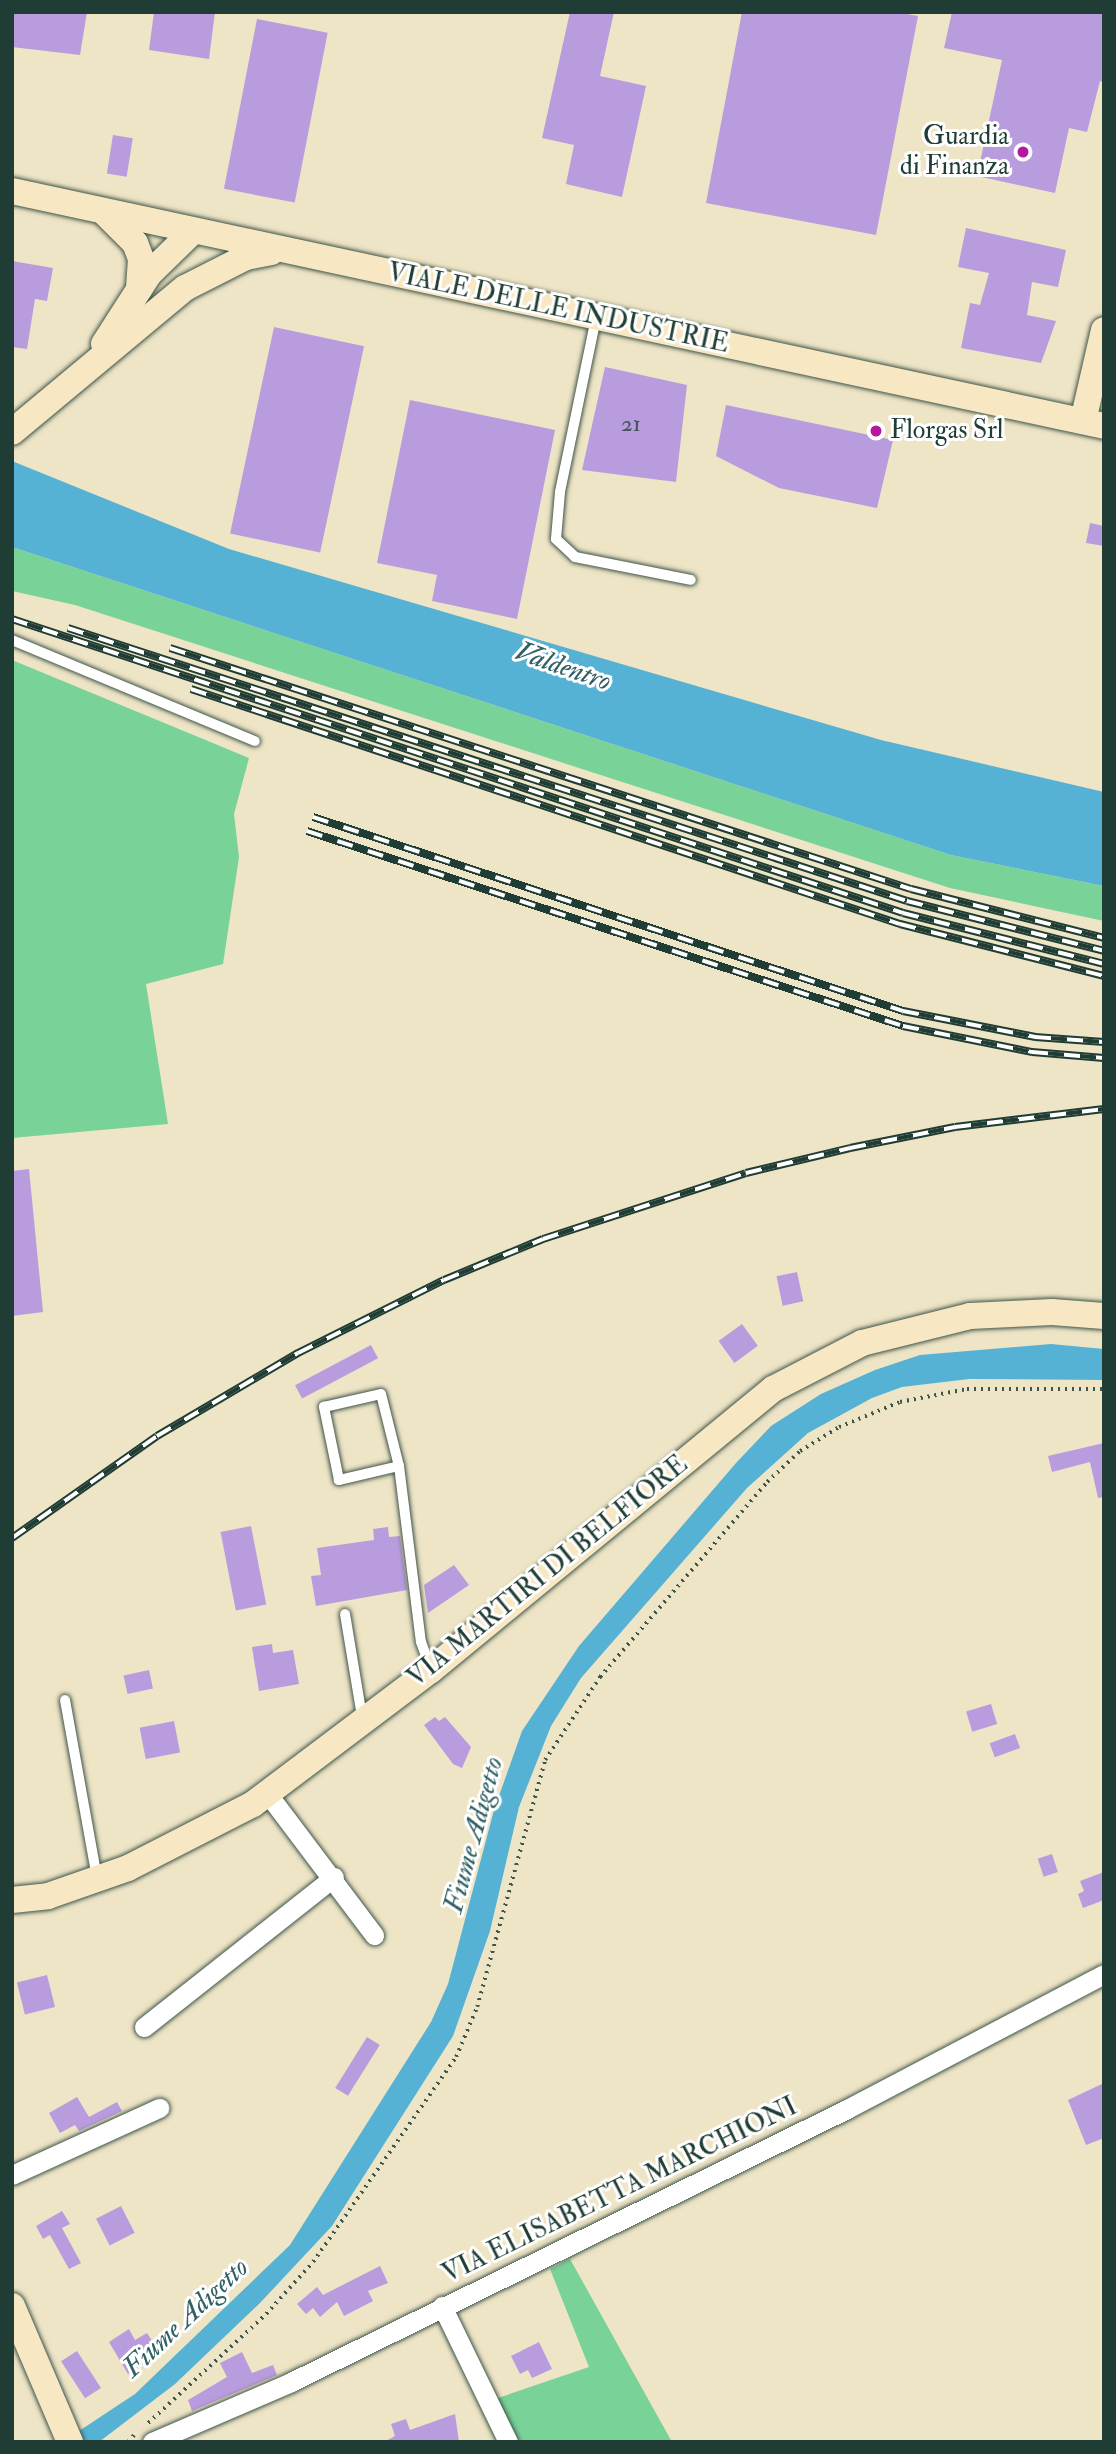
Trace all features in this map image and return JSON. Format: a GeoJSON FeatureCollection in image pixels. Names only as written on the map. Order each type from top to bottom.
{"type":"FeatureCollection","features":[{"type":"Feature","properties":{"kind":"street","name":"VIALE DELLE INDUSTRIE"},"geometry":{"type":"LineString","coordinates":[[12,191],[1093,424]]}},
{"type":"Feature","properties":{"kind":"street"},"geometry":{"type":"LineString","coordinates":[[103,211],[135,243],[141,260],[139,289]]}},
{"type":"Feature","properties":{"kind":"street"},"geometry":{"type":"LineString","coordinates":[[185,288],[194,260],[193,231]]}},
{"type":"Feature","properties":{"kind":"street"},"geometry":{"type":"LineString","coordinates":[[92,363],[139,289],[193,231]]}},
{"type":"Feature","properties":{"kind":"street"},"geometry":{"type":"LineString","coordinates":[[12,432],[185,288],[246,257],[280,250]]}},
{"type":"Feature","properties":{"kind":"street"},"geometry":{"type":"LineString","coordinates":[[1093,424],[1104,330]]}},
{"type":"Feature","properties":{"kind":"street","name":"VIA MARTIRI DI BELFIORE"},"geometry":{"type":"LineString","coordinates":[[12,1900],[48,1896],[97,1879],[191,1839],[267,1794],[431,1670],[773,1389],[862,1343],[970,1316],[1052,1312],[1104,1316]]}},
{"type":"Feature","properties":{"kind":"street"},"geometry":{"type":"LineString","coordinates":[[267,1794],[334,1877],[374,1935]]}},
{"type":"Feature","properties":{"kind":"street"},"geometry":{"type":"LineString","coordinates":[[144,2027],[334,1877]]}},
{"type":"Feature","properties":{"kind":"street","name":"VIA ELISABETTA MARCHIONI"},"geometry":{"type":"LineString","coordinates":[[152,2442],[291,2382],[847,2109],[1104,1974]]}},
{"type":"Feature","properties":{"kind":"street"},"geometry":{"type":"LineString","coordinates":[[12,2175],[159,2108]]}},
{"type":"Feature","properties":{"kind":"street"},"geometry":{"type":"LineString","coordinates":[[12,2306],[66,2434]]}},
{"type":"Feature","properties":{"kind":"street"},"geometry":{"type":"LineString","coordinates":[[442,2306],[508,2442]]}},
{"type":"Feature","properties":{"kind":"lane"},"geometry":{"type":"LineString","coordinates":[[596,318],[560,492],[556,539],[575,557],[691,580]]}},
{"type":"Feature","properties":{"kind":"lane"},"geometry":{"type":"LineString","coordinates":[[12,640],[255,741]]}},
{"type":"Feature","properties":{"kind":"lane"},"geometry":{"type":"LineString","coordinates":[[399,1466],[339,1480],[324,1407],[381,1394],[399,1466],[421,1642],[431,1670]]}},
{"type":"Feature","properties":{"kind":"lane"},"geometry":{"type":"LineString","coordinates":[[345,1614],[363,1721]]}},
{"type":"Feature","properties":{"kind":"lane"},"geometry":{"type":"LineString","coordinates":[[65,1700],[97,1879]]}},
{"type":"Feature","properties":{"kind":"path"},"geometry":{"type":"LineString","coordinates":[[128,2442],[238,2336],[266,2314],[313,2262],[435,2089],[456,2057],[477,2007],[545,1760],[600,1677],[767,1482],[800,1451],[839,1427],[900,1402],[967,1389],[1104,1389]]}},
{"type":"Feature","properties":{"kind":"green space"},"geometry":{"type":"Polygon","coordinates":[[[12,547],[951,855],[1104,886],[1104,921],[950,888],[75,605],[12,591],[12,547]]]}},
{"type":"Feature","properties":{"kind":"green space"},"geometry":{"type":"Polygon","coordinates":[[[12,660],[249,758],[234,814],[239,857],[223,964],[146,984],[168,1124],[12,1138],[12,660]]]}},
{"type":"Feature","properties":{"kind":"green space"},"geometry":{"type":"Polygon","coordinates":[[[570,2259],[672,2442],[520,2442],[495,2399],[589,2367],[550,2269],[570,2259]]]}},
{"type":"Feature","properties":{"kind":"water","name":"Valdentro"},"geometry":{"type":"Polygon","coordinates":[[[12,461],[229,549],[881,740],[1104,792],[1104,886],[951,855],[12,547],[12,461]]]}},
{"type":"Feature","properties":{"kind":"water"},"geometry":{"type":"Polygon","coordinates":[[[1051,1344],[1104,1349],[1104,1380],[969,1379],[902,1387],[872,1398],[808,1433],[747,1488],[581,1678],[551,1726],[519,1807],[490,1931],[453,2036],[332,2226],[260,2303],[175,2384],[99,2442],[79,2442],[76,2433],[135,2394],[290,2245],[431,2022],[448,1984],[494,1810],[522,1731],[579,1646],[736,1463],[771,1426],[821,1394],[875,1370],[920,1355],[1051,1344]]]}},
{"type":"Feature","properties":{"kind":"building"},"geometry":{"type":"Polygon","coordinates":[[[12,12],[87,12],[80,55],[12,47],[12,12]]]}},
{"type":"Feature","properties":{"kind":"building"},"geometry":{"type":"Polygon","coordinates":[[[154,12],[215,12],[209,59],[149,50],[154,12]]]}},
{"type":"Feature","properties":{"kind":"building"},"geometry":{"type":"Polygon","coordinates":[[[570,12],[614,12],[600,76],[646,86],[622,197],[566,184],[574,145],[542,138],[570,12]]]}},
{"type":"Feature","properties":{"kind":"building"},"geometry":{"type":"Polygon","coordinates":[[[742,12],[896,12],[918,16],[876,235],[706,203],[742,12]]]}},
{"type":"Feature","properties":{"kind":"building"},"geometry":{"type":"Polygon","coordinates":[[[952,12],[1104,12],[1104,82],[1100,81],[1087,132],[1069,128],[1055,193],[977,176],[1002,60],[944,48],[952,12]]]}},
{"type":"Feature","properties":{"kind":"building"},"geometry":{"type":"Polygon","coordinates":[[[257,19],[328,33],[295,203],[224,189],[257,19]]]}},
{"type":"Feature","properties":{"kind":"building"},"geometry":{"type":"Polygon","coordinates":[[[113,135],[133,138],[127,177],[107,174],[113,135]]]}},
{"type":"Feature","properties":{"kind":"building"},"geometry":{"type":"Polygon","coordinates":[[[966,228],[1066,250],[1058,287],[1032,282],[1027,315],[1056,321],[1041,363],[961,348],[970,303],[980,305],[989,273],[958,267],[966,228]]]}},
{"type":"Feature","properties":{"kind":"building"},"geometry":{"type":"Polygon","coordinates":[[[12,261],[53,268],[47,301],[35,299],[27,349],[12,347],[12,261]]]}},
{"type":"Feature","properties":{"kind":"building"},"geometry":{"type":"Polygon","coordinates":[[[274,327],[364,346],[320,553],[230,533],[274,327]]]}},
{"type":"Feature","properties":{"kind":"building"},"geometry":{"type":"Polygon","coordinates":[[[605,367],[687,385],[676,482],[582,470],[605,367]]]}},
{"type":"Feature","properties":{"kind":"building"},"geometry":{"type":"Polygon","coordinates":[[[410,400],[555,430],[517,619],[432,601],[437,575],[377,563],[410,400]]]}},
{"type":"Feature","properties":{"kind":"building"},"geometry":{"type":"Polygon","coordinates":[[[726,405],[893,440],[877,508],[779,488],[716,456],[726,405]]]}},
{"type":"Feature","properties":{"kind":"building"},"geometry":{"type":"Polygon","coordinates":[[[1090,523],[1104,526],[1104,546],[1086,543],[1090,523]]]}},
{"type":"Feature","properties":{"kind":"building"},"geometry":{"type":"Polygon","coordinates":[[[29,1169],[43,1312],[12,1316],[12,1171],[29,1169]]]}},
{"type":"Feature","properties":{"kind":"building"},"geometry":{"type":"Polygon","coordinates":[[[797,1272],[803,1301],[783,1306],[776,1276],[797,1272]]]}},
{"type":"Feature","properties":{"kind":"building"},"geometry":{"type":"Polygon","coordinates":[[[742,1324],[758,1346],[734,1363],[719,1341],[742,1324]]]}},
{"type":"Feature","properties":{"kind":"building"},"geometry":{"type":"Polygon","coordinates":[[[371,1345],[378,1358],[302,1399],[295,1385],[371,1345]]]}},
{"type":"Feature","properties":{"kind":"building"},"geometry":{"type":"Polygon","coordinates":[[[1104,1443],[1104,1497],[1098,1498],[1090,1462],[1052,1472],[1048,1456],[1104,1443]]]}},
{"type":"Feature","properties":{"kind":"building"},"geometry":{"type":"Polygon","coordinates":[[[251,1526],[266,1605],[236,1610],[221,1532],[251,1526]]]}},
{"type":"Feature","properties":{"kind":"building"},"geometry":{"type":"Polygon","coordinates":[[[388,1527],[389,1537],[400,1536],[407,1590],[316,1606],[311,1576],[321,1575],[317,1548],[374,1540],[373,1529],[388,1527]]]}},
{"type":"Feature","properties":{"kind":"building"},"geometry":{"type":"Polygon","coordinates":[[[454,1565],[469,1585],[428,1613],[424,1585],[454,1565]]]}},
{"type":"Feature","properties":{"kind":"building"},"geometry":{"type":"Polygon","coordinates":[[[272,1644],[273,1653],[293,1650],[299,1684],[259,1691],[252,1647],[272,1644]]]}},
{"type":"Feature","properties":{"kind":"building"},"geometry":{"type":"Polygon","coordinates":[[[149,1670],[153,1689],[128,1694],[124,1675],[149,1670]]]}},
{"type":"Feature","properties":{"kind":"building"},"geometry":{"type":"Polygon","coordinates":[[[991,1704],[997,1724],[972,1732],[966,1712],[991,1704]]]}},
{"type":"Feature","properties":{"kind":"building"},"geometry":{"type":"Polygon","coordinates":[[[435,1717],[439,1721],[445,1717],[471,1747],[462,1768],[453,1764],[424,1725],[435,1717]]]}},
{"type":"Feature","properties":{"kind":"building"},"geometry":{"type":"Polygon","coordinates":[[[174,1721],[180,1752],[146,1759],[140,1728],[174,1721]]]}},
{"type":"Feature","properties":{"kind":"building"},"geometry":{"type":"Polygon","coordinates":[[[1015,1734],[1020,1748],[995,1757],[990,1743],[1015,1734]]]}},
{"type":"Feature","properties":{"kind":"building"},"geometry":{"type":"Polygon","coordinates":[[[1052,1854],[1058,1872],[1044,1877],[1038,1859],[1052,1854]]]}},
{"type":"Feature","properties":{"kind":"building"},"geometry":{"type":"Polygon","coordinates":[[[1104,1872],[1104,1900],[1083,1908],[1078,1894],[1084,1891],[1080,1881],[1104,1872]]]}},
{"type":"Feature","properties":{"kind":"building"},"geometry":{"type":"Polygon","coordinates":[[[47,1975],[55,2007],[25,2015],[17,1982],[47,1975]]]}},
{"type":"Feature","properties":{"kind":"building"},"geometry":{"type":"Polygon","coordinates":[[[367,2037],[380,2045],[348,2096],[335,2088],[367,2037]]]}},
{"type":"Feature","properties":{"kind":"building"},"geometry":{"type":"Polygon","coordinates":[[[1104,2083],[1104,2138],[1086,2145],[1068,2100],[1104,2083]]]}},
{"type":"Feature","properties":{"kind":"building"},"geometry":{"type":"Polygon","coordinates":[[[77,2097],[89,2117],[117,2102],[122,2111],[79,2131],[75,2125],[60,2133],[49,2113],[77,2097]]]}},
{"type":"Feature","properties":{"kind":"building"},"geometry":{"type":"Polygon","coordinates":[[[121,2206],[135,2233],[110,2245],[96,2219],[121,2206]]]}},
{"type":"Feature","properties":{"kind":"building"},"geometry":{"type":"Polygon","coordinates":[[[62,2211],[70,2224],[62,2228],[81,2263],[69,2269],[50,2235],[43,2239],[36,2226],[62,2211]]]}},
{"type":"Feature","properties":{"kind":"building"},"geometry":{"type":"Polygon","coordinates":[[[380,2266],[388,2283],[368,2291],[373,2301],[344,2316],[337,2302],[320,2317],[313,2308],[306,2314],[297,2304],[317,2287],[323,2295],[380,2266]]]}},
{"type":"Feature","properties":{"kind":"building"},"geometry":{"type":"Polygon","coordinates":[[[129,2329],[135,2340],[147,2333],[160,2353],[128,2374],[109,2342],[129,2329]]]}},
{"type":"Feature","properties":{"kind":"building"},"geometry":{"type":"Polygon","coordinates":[[[539,2342],[552,2369],[532,2378],[528,2370],[520,2374],[511,2356],[539,2342]]]}},
{"type":"Feature","properties":{"kind":"building"},"geometry":{"type":"Polygon","coordinates":[[[77,2351],[101,2388],[85,2398],[61,2361],[77,2351]]]}},
{"type":"Feature","properties":{"kind":"building"},"geometry":{"type":"Polygon","coordinates":[[[242,2352],[252,2373],[273,2365],[277,2375],[192,2411],[188,2400],[227,2377],[220,2363],[242,2352]]]}},
{"type":"Feature","properties":{"kind":"building"},"geometry":{"type":"Polygon","coordinates":[[[455,2414],[459,2442],[384,2442],[395,2436],[391,2424],[406,2419],[410,2430],[455,2414]]]}},
{"type":"Feature","properties":{"kind":"railway"},"geometry":{"type":"LineString","coordinates":[[12,619],[903,913],[1104,964]]}},
{"type":"Feature","properties":{"kind":"railway"},"geometry":{"type":"LineString","coordinates":[[68,628],[907,901],[1104,951]]}},
{"type":"Feature","properties":{"kind":"railway"},"geometry":{"type":"LineString","coordinates":[[170,648],[911,889],[1104,938]]}},
{"type":"Feature","properties":{"kind":"railway"},"geometry":{"type":"LineString","coordinates":[[191,689],[900,924],[1104,976]]}},
{"type":"Feature","properties":{"kind":"railway"},"geometry":{"type":"LineString","coordinates":[[313,817],[903,1011],[1035,1037],[1104,1042]]}},
{"type":"Feature","properties":{"kind":"railway"},"geometry":{"type":"LineString","coordinates":[[307,831],[903,1026],[1032,1052],[1104,1058]]}},
{"type":"Feature","properties":{"kind":"railway"},"geometry":{"type":"LineString","coordinates":[[12,1538],[157,1436],[298,1353],[444,1280],[543,1239],[746,1173],[850,1148],[955,1127],[1104,1109]]}},
{"type":"Feature","properties":{"kind":"place","name":"Guardia di Finanza"},"geometry":{"type":"Point","coordinates":[1023,152]}},
{"type":"Feature","properties":{"kind":"place","name":"Florgas Srl"},"geometry":{"type":"Point","coordinates":[876,431]}},
{"type":"Feature","properties":{"kind":"water label","name":"Fiume Adigetto"},"geometry":{"type":"Point","coordinates":[474,1835]}},
{"type":"Feature","properties":{"kind":"water label","name":"Fiume Adigetto"},"geometry":{"type":"Point","coordinates":[186,2318]}}]}
